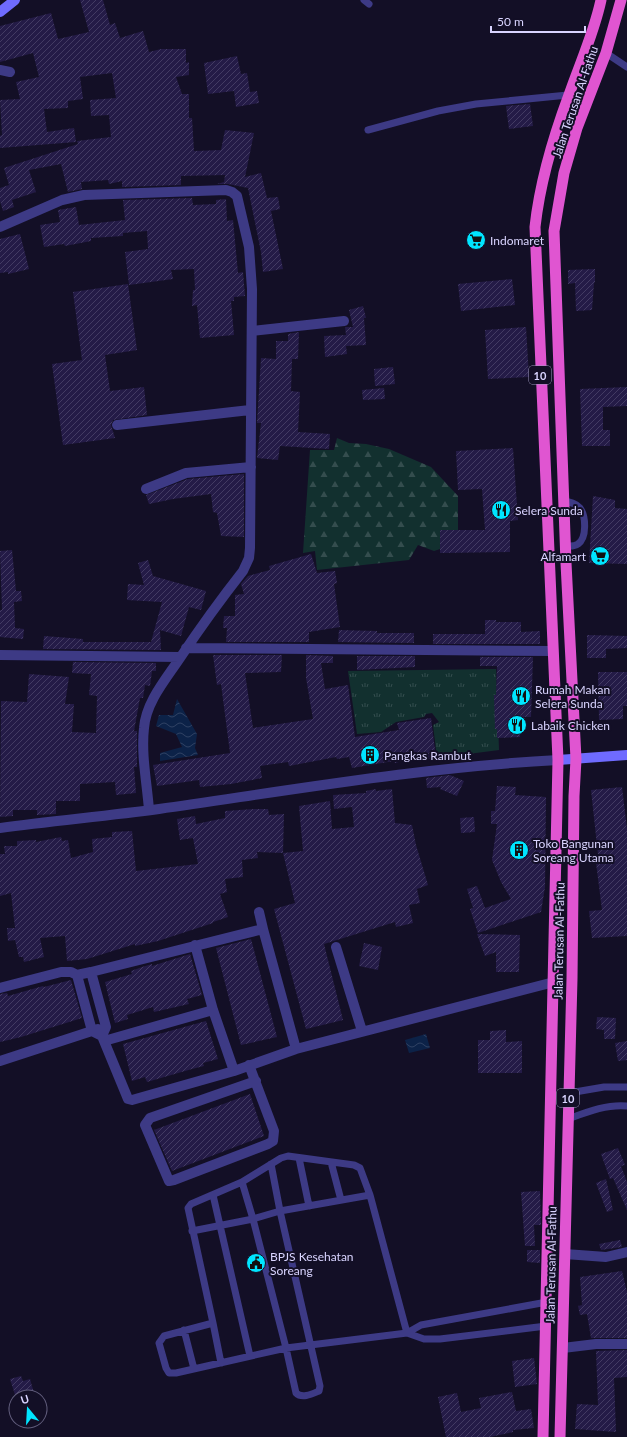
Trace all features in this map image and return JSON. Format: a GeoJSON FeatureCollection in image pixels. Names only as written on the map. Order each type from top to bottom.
{"type":"FeatureCollection","features":[{"type":"Feature","properties":{"kind":"highway","name":"Jalan Terusan Al-Fathu"},"geometry":{"type":"LineString","coordinates":[[543,1437],[558,760],[535,227],[538,201],[546,165],[568,95],[597,18],[601,0]]}},
{"type":"Feature","properties":{"kind":"highway","name":"Jalan Terusan Al-Fathu"},"geometry":{"type":"LineString","coordinates":[[560,1437],[576,759],[563,501],[554,231],[568,158],[577,128],[606,53],[622,0]]}},
{"type":"Feature","properties":{"kind":"highway"},"geometry":{"type":"LineString","coordinates":[[546,1326],[563,1325]]}},
{"type":"Feature","properties":{"kind":"main road"},"geometry":{"type":"LineString","coordinates":[[0,12],[15,0]]}},
{"type":"Feature","properties":{"kind":"main road"},"geometry":{"type":"LineString","coordinates":[[558,760],[627,755]]}},
{"type":"Feature","properties":{"kind":"street"},"geometry":{"type":"LineString","coordinates":[[0,227],[62,200],[84,195],[226,190],[237,196],[249,247],[252,289],[250,410],[251,535],[248,558],[243,571],[186,648],[163,682],[148,711],[144,727],[144,746],[149,810]]}},
{"type":"Feature","properties":{"kind":"street"},"geometry":{"type":"LineString","coordinates":[[252,331],[344,320]]}},
{"type":"Feature","properties":{"kind":"street"},"geometry":{"type":"LineString","coordinates":[[117,425],[250,410]]}},
{"type":"Feature","properties":{"kind":"street"},"geometry":{"type":"LineString","coordinates":[[146,489],[186,473],[251,467]]}},
{"type":"Feature","properties":{"kind":"street"},"geometry":{"type":"LineString","coordinates":[[186,648],[553,651]]}},
{"type":"Feature","properties":{"kind":"street"},"geometry":{"type":"LineString","coordinates":[[0,655],[180,657]]}},
{"type":"Feature","properties":{"kind":"street"},"geometry":{"type":"LineString","coordinates":[[0,828],[149,810],[388,774],[496,763],[558,760]]}},
{"type":"Feature","properties":{"kind":"street"},"geometry":{"type":"LineString","coordinates":[[259,912],[296,1049]]}},
{"type":"Feature","properties":{"kind":"street"},"geometry":{"type":"LineString","coordinates":[[0,988],[61,972],[72,972],[77,975],[91,972],[263,929]]}},
{"type":"Feature","properties":{"kind":"street"},"geometry":{"type":"LineString","coordinates":[[195,945],[213,1010],[234,1071]]}},
{"type":"Feature","properties":{"kind":"street"},"geometry":{"type":"LineString","coordinates":[[336,947],[362,1031]]}},
{"type":"Feature","properties":{"kind":"street"},"geometry":{"type":"LineString","coordinates":[[91,972],[104,1035],[128,1099],[132,1100],[234,1071],[296,1049],[554,982]]}},
{"type":"Feature","properties":{"kind":"street"},"geometry":{"type":"LineString","coordinates":[[77,975],[92,1031]]}},
{"type":"Feature","properties":{"kind":"street"},"geometry":{"type":"LineString","coordinates":[[0,1061],[92,1031],[104,1035],[213,1010]]}},
{"type":"Feature","properties":{"kind":"street"},"geometry":{"type":"LineString","coordinates":[[249,1065],[256,1080],[274,1131],[273,1141],[169,1181],[145,1125],[146,1121],[150,1118],[256,1080]]}},
{"type":"Feature","properties":{"kind":"street"},"geometry":{"type":"LineString","coordinates":[[565,1254],[606,1257],[627,1252]]}},
{"type":"Feature","properties":{"kind":"street"},"geometry":{"type":"LineString","coordinates":[[563,1348],[596,1344],[627,1344]]}},
{"type":"Feature","properties":{"kind":"lane"},"geometry":{"type":"LineString","coordinates":[[606,53],[627,67]]}},
{"type":"Feature","properties":{"kind":"lane"},"geometry":{"type":"LineString","coordinates":[[368,130],[476,104],[568,95]]}},
{"type":"Feature","properties":{"kind":"lane"},"geometry":{"type":"LineString","coordinates":[[563,501],[574,503],[580,507],[584,526],[580,542],[577,545],[565,546]]}},
{"type":"Feature","properties":{"kind":"lane"},"geometry":{"type":"LineString","coordinates":[[569,1093],[604,1087],[627,1087]]}},
{"type":"Feature","properties":{"kind":"lane"},"geometry":{"type":"LineString","coordinates":[[568,1119],[616,1105],[627,1106]]}},
{"type":"Feature","properties":{"kind":"lane"},"geometry":{"type":"LineString","coordinates":[[221,1363],[188,1208],[191,1204],[242,1182],[271,1164],[288,1156],[354,1165],[360,1168],[370,1195],[407,1333]]}},
{"type":"Feature","properties":{"kind":"lane"},"geometry":{"type":"LineString","coordinates":[[299,1158],[309,1206]]}},
{"type":"Feature","properties":{"kind":"lane"},"geometry":{"type":"LineString","coordinates":[[332,1162],[341,1200]]}},
{"type":"Feature","properties":{"kind":"lane"},"geometry":{"type":"LineString","coordinates":[[242,1182],[253,1219],[296,1393],[303,1396],[319,1391],[320,1386],[280,1211],[271,1164]]}},
{"type":"Feature","properties":{"kind":"lane"},"geometry":{"type":"LineString","coordinates":[[213,1195],[250,1356]]}},
{"type":"Feature","properties":{"kind":"lane"},"geometry":{"type":"LineString","coordinates":[[192,1231],[253,1219],[280,1211],[370,1195]]}},
{"type":"Feature","properties":{"kind":"lane"},"geometry":{"type":"LineString","coordinates":[[213,1322],[164,1336],[159,1343],[166,1368],[169,1373],[194,1369],[286,1348],[407,1333],[421,1325],[547,1302]]}},
{"type":"Feature","properties":{"kind":"lane"},"geometry":{"type":"LineString","coordinates":[[407,1333],[424,1339],[434,1339],[546,1326]]}},
{"type":"Feature","properties":{"kind":"lane"},"geometry":{"type":"LineString","coordinates":[[184,1330],[194,1369]]}},
{"type":"Feature","properties":{"kind":"green space"},"geometry":{"type":"Polygon","coordinates":[[[337,438],[349,443],[366,444],[389,449],[431,467],[458,496],[458,530],[440,530],[440,549],[434,551],[418,545],[409,560],[317,570],[315,551],[303,553],[310,450],[334,450],[337,438]]]}},
{"type":"Feature","properties":{"kind":"green space"},"geometry":{"type":"Polygon","coordinates":[[[496,669],[499,750],[437,758],[433,725],[439,722],[432,713],[426,714],[424,717],[396,722],[381,732],[357,734],[348,671],[496,669]]]}},
{"type":"Feature","properties":{"kind":"water"},"geometry":{"type":"Polygon","coordinates":[[[177,699],[197,734],[195,748],[198,755],[160,761],[160,753],[182,747],[176,734],[156,726],[159,715],[173,715],[177,699]]]}},
{"type":"Feature","properties":{"kind":"water"},"geometry":{"type":"Polygon","coordinates":[[[426,1034],[430,1048],[409,1053],[405,1040],[426,1034]]]}},
{"type":"Feature","properties":{"kind":"building"},"geometry":{"type":"Polygon","coordinates":[[[80,0],[103,0],[110,25],[115,23],[120,38],[143,31],[149,52],[161,49],[186,49],[186,63],[189,62],[189,75],[176,77],[182,94],[189,94],[189,118],[192,118],[194,151],[221,150],[225,130],[254,133],[245,177],[261,173],[267,198],[278,197],[280,209],[271,211],[283,269],[263,272],[261,252],[248,188],[228,184],[217,184],[224,182],[225,175],[181,176],[181,185],[122,187],[122,181],[109,184],[108,180],[81,182],[82,189],[68,192],[61,164],[29,170],[36,192],[12,200],[14,207],[3,211],[0,201],[0,188],[9,185],[4,168],[78,144],[77,141],[111,137],[109,115],[91,116],[90,100],[116,98],[112,73],[80,77],[83,99],[68,101],[68,108],[44,109],[47,132],[74,128],[76,142],[0,148],[0,136],[2,135],[0,100],[20,99],[16,82],[39,77],[33,53],[0,62],[0,26],[51,13],[58,39],[89,32],[80,0]]]}},
{"type":"Feature","properties":{"kind":"building"},"geometry":{"type":"Polygon","coordinates":[[[237,56],[241,74],[247,73],[250,92],[257,91],[259,103],[236,107],[234,91],[208,94],[204,63],[237,56]]]}},
{"type":"Feature","properties":{"kind":"building"},"geometry":{"type":"Polygon","coordinates":[[[530,104],[533,126],[509,129],[506,106],[530,104]]]}},
{"type":"Feature","properties":{"kind":"building"},"geometry":{"type":"Polygon","coordinates":[[[192,198],[193,205],[216,204],[216,200],[226,199],[227,221],[233,220],[238,273],[243,272],[245,296],[234,297],[234,301],[231,301],[234,335],[200,338],[197,305],[192,306],[193,290],[195,290],[194,269],[171,270],[173,279],[129,285],[125,252],[148,249],[147,231],[123,233],[123,236],[91,238],[91,241],[65,246],[64,244],[44,247],[40,225],[60,222],[58,210],[76,207],[79,225],[125,220],[123,200],[192,198]]]}},
{"type":"Feature","properties":{"kind":"building"},"geometry":{"type":"Polygon","coordinates":[[[20,234],[29,269],[8,274],[8,272],[0,273],[0,239],[20,234]]]}},
{"type":"Feature","properties":{"kind":"building"},"geometry":{"type":"Polygon","coordinates":[[[595,269],[592,310],[576,311],[575,283],[568,284],[568,270],[595,269]]]}},
{"type":"Feature","properties":{"kind":"building"},"geometry":{"type":"Polygon","coordinates":[[[512,279],[515,305],[461,311],[458,284],[512,279]]]}},
{"type":"Feature","properties":{"kind":"building"},"geometry":{"type":"Polygon","coordinates":[[[128,284],[137,350],[105,355],[110,391],[144,387],[147,415],[113,420],[111,425],[115,438],[63,445],[52,364],[82,360],[73,292],[128,284]]]}},
{"type":"Feature","properties":{"kind":"building"},"geometry":{"type":"Polygon","coordinates":[[[363,306],[366,318],[364,318],[366,345],[346,346],[347,354],[325,357],[324,336],[346,335],[345,327],[353,327],[349,310],[363,306]]]}},
{"type":"Feature","properties":{"kind":"building"},"geometry":{"type":"Polygon","coordinates":[[[526,327],[529,377],[488,379],[485,330],[526,327]]]}},
{"type":"Feature","properties":{"kind":"building"},"geometry":{"type":"Polygon","coordinates":[[[299,332],[298,359],[292,359],[291,391],[300,392],[298,432],[330,434],[329,449],[280,446],[278,460],[257,458],[261,423],[257,423],[261,358],[276,359],[276,341],[288,341],[288,334],[299,332]]]}},
{"type":"Feature","properties":{"kind":"building"},"geometry":{"type":"Polygon","coordinates":[[[393,367],[395,384],[375,386],[374,369],[393,367]]]}},
{"type":"Feature","properties":{"kind":"building"},"geometry":{"type":"Polygon","coordinates":[[[627,387],[627,406],[603,407],[603,430],[610,430],[610,446],[582,446],[580,389],[627,387]]]}},
{"type":"Feature","properties":{"kind":"building"},"geometry":{"type":"Polygon","coordinates":[[[384,388],[385,399],[363,400],[362,390],[384,388]]]}},
{"type":"Feature","properties":{"kind":"building"},"geometry":{"type":"Polygon","coordinates":[[[513,448],[518,520],[510,521],[510,552],[440,553],[440,530],[485,530],[482,489],[458,490],[456,451],[513,448]]]}},
{"type":"Feature","properties":{"kind":"building"},"geometry":{"type":"Polygon","coordinates":[[[244,474],[244,537],[221,536],[217,513],[213,512],[211,494],[149,504],[146,495],[188,479],[244,474]]]}},
{"type":"Feature","properties":{"kind":"building"},"geometry":{"type":"Polygon","coordinates":[[[593,496],[615,500],[615,508],[627,509],[627,564],[589,563],[593,496]]]}},
{"type":"Feature","properties":{"kind":"building"},"geometry":{"type":"Polygon","coordinates":[[[12,550],[16,591],[21,591],[22,601],[14,602],[15,628],[24,629],[23,639],[0,637],[0,610],[2,610],[0,551],[12,550]]]}},
{"type":"Feature","properties":{"kind":"building"},"geometry":{"type":"Polygon","coordinates":[[[311,554],[317,573],[335,571],[337,583],[334,584],[340,627],[309,632],[309,642],[226,642],[227,628],[223,628],[224,616],[235,616],[235,595],[244,594],[241,584],[248,576],[270,570],[269,566],[311,554]]]}},
{"type":"Feature","properties":{"kind":"building"},"geometry":{"type":"Polygon","coordinates":[[[148,560],[153,576],[206,591],[201,610],[189,607],[181,636],[160,630],[161,650],[43,649],[44,636],[83,639],[83,642],[151,642],[162,602],[127,600],[128,584],[144,585],[138,563],[148,560]]]}},
{"type":"Feature","properties":{"kind":"building"},"geometry":{"type":"Polygon","coordinates":[[[485,620],[496,620],[496,622],[521,622],[521,632],[540,631],[540,644],[433,644],[433,634],[485,634],[485,620]]]}},
{"type":"Feature","properties":{"kind":"building"},"geometry":{"type":"Polygon","coordinates":[[[339,630],[377,631],[377,633],[414,633],[414,643],[338,642],[339,630]]]}},
{"type":"Feature","properties":{"kind":"building"},"geometry":{"type":"Polygon","coordinates":[[[587,635],[627,636],[627,648],[606,649],[606,658],[587,658],[587,635]]]}},
{"type":"Feature","properties":{"kind":"building"},"geometry":{"type":"Polygon","coordinates":[[[213,655],[282,655],[281,672],[245,673],[253,728],[313,719],[306,678],[306,655],[333,656],[333,663],[321,663],[325,689],[348,685],[355,737],[399,730],[397,723],[431,718],[436,758],[417,760],[417,757],[395,763],[394,761],[352,768],[349,757],[337,759],[336,757],[289,766],[288,762],[260,766],[262,778],[231,784],[200,787],[199,780],[157,786],[153,765],[230,753],[221,684],[217,685],[213,655]]]}},
{"type":"Feature","properties":{"kind":"building"},"geometry":{"type":"Polygon","coordinates":[[[357,656],[415,656],[415,667],[357,670],[357,656]]]}},
{"type":"Feature","properties":{"kind":"building"},"geometry":{"type":"Polygon","coordinates":[[[480,657],[533,657],[531,717],[524,717],[524,730],[520,730],[520,737],[497,738],[497,729],[495,729],[494,695],[496,695],[497,666],[480,666],[480,657]]]}},
{"type":"Feature","properties":{"kind":"building"},"geometry":{"type":"Polygon","coordinates":[[[73,662],[156,663],[156,671],[152,671],[150,686],[145,685],[143,698],[140,698],[134,731],[137,731],[137,767],[134,767],[136,793],[116,795],[115,782],[80,784],[80,801],[56,801],[56,814],[37,815],[37,810],[13,810],[13,816],[0,817],[1,701],[27,702],[29,674],[69,677],[65,704],[74,704],[72,732],[96,733],[97,696],[89,695],[91,674],[72,673],[73,662]]]}},
{"type":"Feature","properties":{"kind":"building"},"geometry":{"type":"Polygon","coordinates":[[[598,672],[627,672],[627,706],[623,706],[623,719],[599,720],[598,672]]]}},
{"type":"Feature","properties":{"kind":"building"},"geometry":{"type":"Polygon","coordinates":[[[450,775],[464,781],[457,796],[440,789],[441,787],[427,788],[426,778],[450,775]]]}},
{"type":"Feature","properties":{"kind":"building"},"geometry":{"type":"Polygon","coordinates":[[[497,786],[516,787],[515,795],[546,797],[545,887],[541,912],[478,933],[470,909],[473,908],[467,889],[477,886],[485,908],[511,899],[501,882],[492,860],[497,824],[491,824],[491,811],[495,811],[497,786]]]}},
{"type":"Feature","properties":{"kind":"building"},"geometry":{"type":"Polygon","coordinates":[[[622,787],[627,829],[627,936],[592,938],[589,911],[602,910],[595,855],[598,855],[591,790],[622,787]]]}},
{"type":"Feature","properties":{"kind":"building"},"geometry":{"type":"Polygon","coordinates":[[[376,789],[376,791],[392,789],[395,823],[412,825],[416,845],[428,885],[417,889],[420,903],[409,905],[413,923],[396,927],[395,922],[324,944],[343,1020],[306,1029],[274,909],[295,903],[283,853],[303,851],[299,806],[330,801],[332,829],[354,827],[352,807],[334,809],[333,795],[366,793],[366,791],[376,789]]]}},
{"type":"Feature","properties":{"kind":"building"},"geometry":{"type":"Polygon","coordinates":[[[268,809],[269,815],[284,814],[283,853],[257,852],[258,858],[242,860],[243,877],[225,879],[227,892],[220,894],[228,917],[158,941],[135,946],[135,944],[87,959],[67,961],[65,936],[40,938],[44,957],[24,962],[23,957],[19,957],[15,940],[8,941],[7,928],[15,928],[11,893],[0,896],[0,854],[5,854],[4,846],[17,846],[17,841],[36,840],[36,842],[61,837],[62,841],[68,840],[71,858],[93,852],[92,839],[112,837],[112,832],[132,831],[136,871],[198,864],[193,838],[180,840],[177,819],[195,816],[196,824],[225,818],[225,811],[268,809]]]}},
{"type":"Feature","properties":{"kind":"building"},"geometry":{"type":"Polygon","coordinates":[[[474,817],[475,832],[461,833],[460,818],[474,817]]]}},
{"type":"Feature","properties":{"kind":"building"},"geometry":{"type":"Polygon","coordinates":[[[477,934],[520,935],[519,972],[496,972],[496,952],[485,956],[477,934]]]}},
{"type":"Feature","properties":{"kind":"building"},"geometry":{"type":"Polygon","coordinates":[[[251,939],[277,1037],[241,1045],[216,948],[251,939]]]}},
{"type":"Feature","properties":{"kind":"building"},"geometry":{"type":"Polygon","coordinates":[[[364,943],[382,947],[378,970],[359,966],[364,943]]]}},
{"type":"Feature","properties":{"kind":"building"},"geometry":{"type":"Polygon","coordinates":[[[190,954],[202,995],[187,999],[189,1004],[154,1012],[153,1007],[127,1015],[128,1019],[115,1023],[105,982],[132,974],[131,971],[142,967],[152,964],[152,966],[190,954]]]}},
{"type":"Feature","properties":{"kind":"building"},"geometry":{"type":"Polygon","coordinates":[[[71,980],[82,1018],[0,1042],[0,994],[7,993],[8,996],[71,980]]]}},
{"type":"Feature","properties":{"kind":"building"},"geometry":{"type":"Polygon","coordinates":[[[597,1017],[616,1018],[615,1039],[604,1039],[604,1030],[596,1029],[597,1017]]]}},
{"type":"Feature","properties":{"kind":"building"},"geometry":{"type":"Polygon","coordinates":[[[206,1021],[218,1059],[203,1063],[204,1066],[147,1082],[145,1077],[132,1081],[123,1044],[206,1021]]]}},
{"type":"Feature","properties":{"kind":"building"},"geometry":{"type":"Polygon","coordinates":[[[506,1030],[506,1042],[522,1041],[522,1073],[478,1073],[478,1040],[490,1040],[490,1031],[506,1030]]]}},
{"type":"Feature","properties":{"kind":"building"},"geometry":{"type":"Polygon","coordinates":[[[627,1041],[627,1060],[618,1061],[615,1043],[627,1041]]]}},
{"type":"Feature","properties":{"kind":"building"},"geometry":{"type":"Polygon","coordinates":[[[250,1094],[264,1136],[172,1171],[154,1130],[250,1094]]]}},
{"type":"Feature","properties":{"kind":"building"},"geometry":{"type":"Polygon","coordinates":[[[618,1148],[625,1165],[621,1166],[627,1182],[627,1210],[613,1178],[610,1179],[601,1154],[618,1148]]]}},
{"type":"Feature","properties":{"kind":"building"},"geometry":{"type":"Polygon","coordinates":[[[606,1179],[613,1210],[607,1212],[596,1183],[606,1179]]]}},
{"type":"Feature","properties":{"kind":"building"},"geometry":{"type":"Polygon","coordinates":[[[540,1191],[541,1225],[534,1225],[535,1246],[525,1246],[521,1192],[540,1191]]]}},
{"type":"Feature","properties":{"kind":"building"},"geometry":{"type":"Polygon","coordinates":[[[620,1240],[622,1247],[601,1250],[599,1244],[620,1240]]]}},
{"type":"Feature","properties":{"kind":"building"},"geometry":{"type":"Polygon","coordinates":[[[527,1250],[540,1250],[540,1263],[527,1262],[527,1250]]]}},
{"type":"Feature","properties":{"kind":"building"},"geometry":{"type":"Polygon","coordinates":[[[622,1271],[627,1292],[627,1338],[591,1338],[587,1314],[580,1315],[578,1306],[582,1305],[580,1277],[622,1271]]]}},
{"type":"Feature","properties":{"kind":"building"},"geometry":{"type":"Polygon","coordinates":[[[627,1350],[627,1377],[614,1378],[616,1432],[575,1429],[577,1404],[598,1405],[596,1351],[627,1350]]]}},
{"type":"Feature","properties":{"kind":"building"},"geometry":{"type":"Polygon","coordinates":[[[534,1358],[537,1384],[515,1387],[512,1361],[534,1358]]]}},
{"type":"Feature","properties":{"kind":"building"},"geometry":{"type":"Polygon","coordinates":[[[21,1376],[23,1381],[30,1379],[33,1389],[13,1389],[10,1379],[21,1376]]]}},
{"type":"Feature","properties":{"kind":"building"},"geometry":{"type":"Polygon","coordinates":[[[512,1392],[516,1411],[531,1409],[534,1428],[513,1430],[513,1432],[490,1437],[446,1437],[438,1397],[457,1393],[461,1412],[481,1408],[479,1398],[512,1392]]]}},
{"type":"Feature","properties":{"kind":"place","name":"Indomaret"},"geometry":{"type":"Point","coordinates":[476,240]}},
{"type":"Feature","properties":{"kind":"place","name":"Selera Sunda"},"geometry":{"type":"Point","coordinates":[501,510]}},
{"type":"Feature","properties":{"kind":"place","name":"Alfamart"},"geometry":{"type":"Point","coordinates":[600,556]}},
{"type":"Feature","properties":{"kind":"place","name":"Rumah Makan Selera Sunda"},"geometry":{"type":"Point","coordinates":[521,696]}},
{"type":"Feature","properties":{"kind":"place","name":"Labaik Chicken"},"geometry":{"type":"Point","coordinates":[517,725]}},
{"type":"Feature","properties":{"kind":"place","name":"Pangkas Rambut"},"geometry":{"type":"Point","coordinates":[370,755]}},
{"type":"Feature","properties":{"kind":"place","name":"Toko Bangunan Soreang Utama"},"geometry":{"type":"Point","coordinates":[519,850]}},
{"type":"Feature","properties":{"kind":"place","name":"BPJS Kesehatan Soreang"},"geometry":{"type":"Point","coordinates":[256,1263]}}]}
